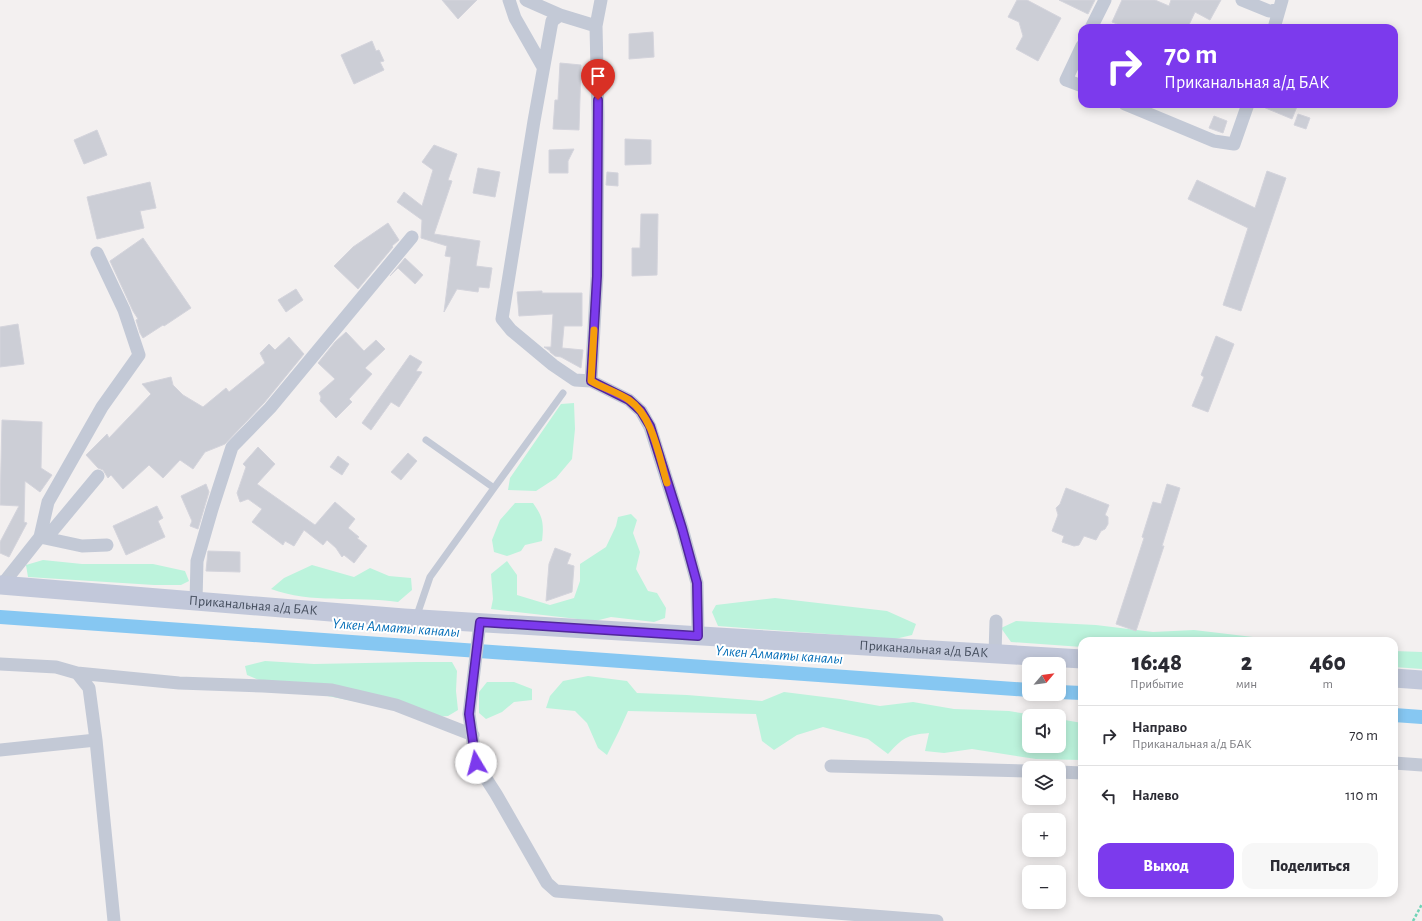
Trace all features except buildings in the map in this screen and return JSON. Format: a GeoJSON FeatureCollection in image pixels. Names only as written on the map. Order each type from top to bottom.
{"type":"FeatureCollection","features":[{"type":"Feature","properties":{"kind":"main road","name":"Приканальная а/д БАК"},"geometry":{"type":"LineString","coordinates":[[1,585],[480,623],[1078,659]]}},
{"type":"Feature","properties":{"kind":"main road"},"geometry":{"type":"LineString","coordinates":[[1398,678],[1422,680]]}},
{"type":"Feature","properties":{"kind":"street"},"geometry":{"type":"LineString","coordinates":[[509,0],[515,18],[544,67]]}},
{"type":"Feature","properties":{"kind":"street"},"geometry":{"type":"LineString","coordinates":[[526,0],[560,15],[596,26]]}},
{"type":"Feature","properties":{"kind":"street"},"geometry":{"type":"LineString","coordinates":[[591,381],[597,276],[598,116],[596,26],[601,0]]}},
{"type":"Feature","properties":{"kind":"street"},"geometry":{"type":"LineString","coordinates":[[1092,24],[1104,0]]}},
{"type":"Feature","properties":{"kind":"street"},"geometry":{"type":"LineString","coordinates":[[1242,0],[1269,11],[1281,5]]}},
{"type":"Feature","properties":{"kind":"street"},"geometry":{"type":"LineString","coordinates":[[1275,24],[1281,5]]}},
{"type":"Feature","properties":{"kind":"street"},"geometry":{"type":"LineString","coordinates":[[560,15],[552,22],[502,319],[511,330],[553,365],[575,380],[591,381],[629,400],[641,411],[650,426],[682,528],[697,583],[698,636]]}},
{"type":"Feature","properties":{"kind":"street"},"geometry":{"type":"LineString","coordinates":[[1078,54],[1066,80],[1078,84]]}},
{"type":"Feature","properties":{"kind":"street"},"geometry":{"type":"LineString","coordinates":[[1135,108],[1214,141],[1234,144],[1247,108]]}},
{"type":"Feature","properties":{"kind":"street"},"geometry":{"type":"LineString","coordinates":[[196,601],[197,561],[232,447],[270,408],[412,237]]}},
{"type":"Feature","properties":{"kind":"street"},"geometry":{"type":"LineString","coordinates":[[40,537],[48,502],[102,407],[139,355],[124,310],[97,253]]}},
{"type":"Feature","properties":{"kind":"street"},"geometry":{"type":"LineString","coordinates":[[1,585],[40,537],[52,530],[98,476]]}},
{"type":"Feature","properties":{"kind":"street"},"geometry":{"type":"LineString","coordinates":[[40,537],[82,546],[108,545]]}},
{"type":"Feature","properties":{"kind":"street"},"geometry":{"type":"LineString","coordinates":[[995,654],[996,621]]}},
{"type":"Feature","properties":{"kind":"street"},"geometry":{"type":"LineString","coordinates":[[480,623],[469,714],[476,763],[496,794],[547,883],[556,891],[937,921]]}},
{"type":"Feature","properties":{"kind":"street"},"geometry":{"type":"LineString","coordinates":[[0,664],[56,667],[77,673],[179,682],[332,690],[396,705],[473,735]]}},
{"type":"Feature","properties":{"kind":"street"},"geometry":{"type":"LineString","coordinates":[[77,673],[89,688],[96,740],[114,921]]}},
{"type":"Feature","properties":{"kind":"street"},"geometry":{"type":"LineString","coordinates":[[0,750],[96,740]]}},
{"type":"Feature","properties":{"kind":"street"},"geometry":{"type":"LineString","coordinates":[[1398,763],[1422,765]]}},
{"type":"Feature","properties":{"kind":"street"},"geometry":{"type":"LineString","coordinates":[[831,766],[1022,771]]}},
{"type":"Feature","properties":{"kind":"street"},"geometry":{"type":"LineString","coordinates":[[1066,772],[1078,773]]}},
{"type":"Feature","properties":{"kind":"lane"},"geometry":{"type":"LineString","coordinates":[[416,618],[430,577],[563,393]]}},
{"type":"Feature","properties":{"kind":"lane"},"geometry":{"type":"LineString","coordinates":[[426,440],[494,488]]}},
{"type":"Feature","properties":{"kind":"path"},"geometry":{"type":"LineString","coordinates":[[1413,921],[1422,904]]}},
{"type":"Feature","properties":{"kind":"green space"},"geometry":{"type":"Polygon","coordinates":[[[574,403],[575,429],[572,459],[556,478],[536,491],[508,490],[510,478],[561,404],[574,403]]]}},
{"type":"Feature","properties":{"kind":"green space"},"geometry":{"type":"Polygon","coordinates":[[[515,503],[533,503],[542,520],[542,541],[525,545],[521,551],[507,556],[494,552],[492,540],[500,520],[515,503]]]}},
{"type":"Feature","properties":{"kind":"green space"},"geometry":{"type":"Polygon","coordinates":[[[631,514],[637,520],[633,533],[640,552],[636,569],[648,591],[657,593],[666,608],[665,618],[654,622],[611,617],[595,621],[491,609],[493,599],[491,574],[507,561],[517,575],[517,595],[550,605],[574,598],[580,581],[580,564],[606,547],[616,526],[618,517],[631,514]]]}},
{"type":"Feature","properties":{"kind":"green space"},"geometry":{"type":"Polygon","coordinates":[[[43,560],[82,564],[153,564],[185,571],[189,581],[181,585],[154,585],[28,577],[26,565],[43,560]]]}},
{"type":"Feature","properties":{"kind":"green space"},"geometry":{"type":"Polygon","coordinates":[[[312,565],[354,577],[370,568],[389,576],[411,578],[412,590],[398,602],[302,597],[271,589],[284,578],[312,565]]]}},
{"type":"Feature","properties":{"kind":"green space"},"geometry":{"type":"Polygon","coordinates":[[[775,598],[887,611],[916,624],[912,635],[895,639],[718,626],[712,612],[716,605],[775,598]]]}},
{"type":"Feature","properties":{"kind":"green space"},"geometry":{"type":"Polygon","coordinates":[[[1016,621],[1096,625],[1153,632],[1194,630],[1254,637],[1078,637],[1078,647],[1011,642],[1001,628],[1016,621]]]}},
{"type":"Feature","properties":{"kind":"green space"},"geometry":{"type":"Polygon","coordinates":[[[1398,651],[1422,652],[1422,669],[1398,667],[1398,651]]]}},
{"type":"Feature","properties":{"kind":"green space"},"geometry":{"type":"Polygon","coordinates":[[[265,661],[314,664],[452,662],[457,671],[456,691],[458,710],[448,716],[435,717],[271,685],[247,675],[245,666],[265,661]]]}},
{"type":"Feature","properties":{"kind":"green space"},"geometry":{"type":"Polygon","coordinates":[[[588,676],[627,681],[637,693],[762,701],[784,692],[880,706],[913,702],[954,709],[1009,711],[1022,713],[1022,753],[1066,753],[1066,720],[1078,722],[1078,760],[1036,759],[972,749],[944,753],[925,751],[929,733],[906,738],[888,754],[868,739],[823,727],[797,735],[774,750],[762,741],[756,714],[628,711],[607,755],[598,748],[587,723],[575,711],[546,708],[550,696],[563,681],[588,676]]]}},
{"type":"Feature","properties":{"kind":"green space"},"geometry":{"type":"Polygon","coordinates":[[[487,682],[514,682],[532,689],[532,700],[514,702],[502,712],[486,719],[479,713],[479,692],[487,682]]]}},
{"type":"Feature","properties":{"kind":"waterway","name":"Үлкен Алматы каналы"},"geometry":{"type":"LineString","coordinates":[[0,617],[1022,690]]}},
{"type":"Feature","properties":{"kind":"waterway","name":"Үлкен Алматы каналы"},"geometry":{"type":"LineString","coordinates":[[1066,692],[1078,693]]}},
{"type":"Feature","properties":{"kind":"waterway","name":"Үлкен Алматы каналы"},"geometry":{"type":"LineString","coordinates":[[1398,715],[1422,717]]}},
{"type":"Feature","properties":{"kind":"slow traffic"},"geometry":{"type":"LineString","coordinates":[[594,330],[591,381],[629,400],[641,411],[650,426],[667,483]]}},
{"type":"Feature","properties":{"kind":"route"},"geometry":{"type":"LineString","coordinates":[[476,763],[469,714],[480,622],[698,636],[697,583],[682,528],[650,426],[641,411],[629,400],[591,381],[597,276],[598,100]]}}]}
